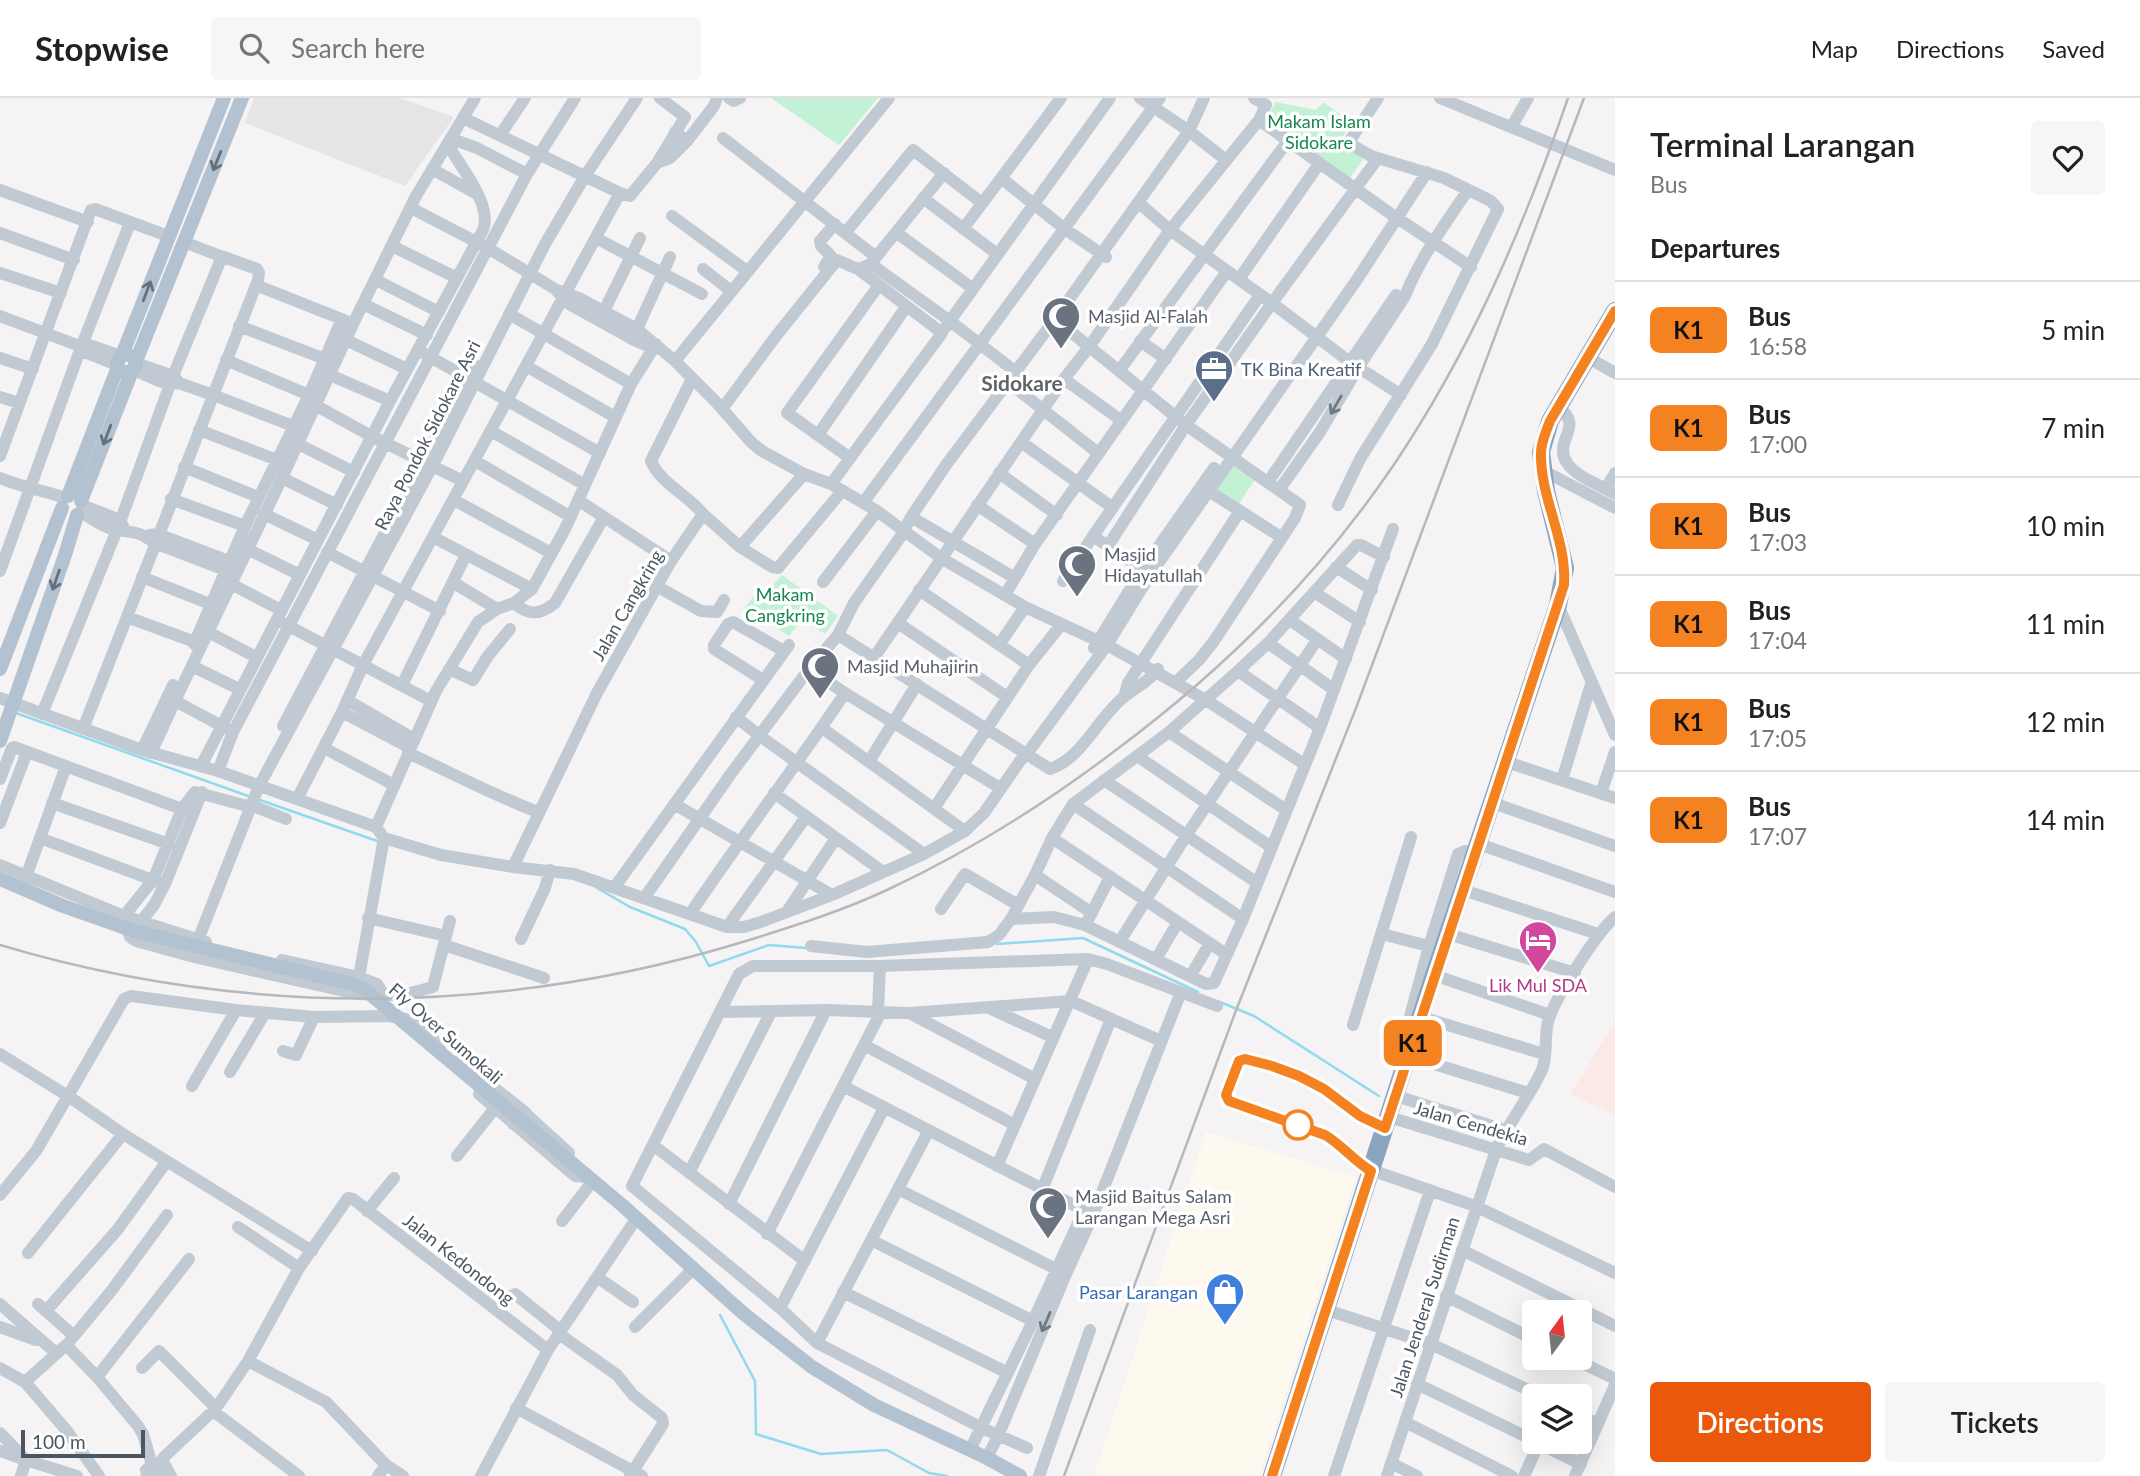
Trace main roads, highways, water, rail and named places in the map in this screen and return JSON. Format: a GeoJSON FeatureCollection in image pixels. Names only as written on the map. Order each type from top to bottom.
{"type":"FeatureCollection","features":[{"type":"Feature","properties":{"kind":"highway"},"geometry":{"type":"LineString","coordinates":[[1274,1475],[1421,1017],[1434,975],[1439,943],[1464,890],[1558,605],[1565,568],[1542,470],[1543,440],[1558,407],[1615,311]]}},
{"type":"Feature","properties":{"kind":"main road"},"geometry":{"type":"LineString","coordinates":[[0,669],[72,505],[127,364],[168,236],[224,98]]}},
{"type":"Feature","properties":{"kind":"main road"},"geometry":{"type":"LineString","coordinates":[[127,364],[184,242],[242,98]]}},
{"type":"Feature","properties":{"kind":"main road"},"geometry":{"type":"LineString","coordinates":[[217,115],[233,121]]}},
{"type":"Feature","properties":{"kind":"main road"},"geometry":{"type":"LineString","coordinates":[[0,741],[8,709],[65,555],[72,505]]}},
{"type":"Feature","properties":{"kind":"main road","name":"Fly Over Sumokali"},"geometry":{"type":"LineString","coordinates":[[0,879],[63,906],[364,989],[622,1205],[744,1314],[812,1367],[874,1405],[1020,1476]]}},
{"type":"Feature","properties":{"kind":"waterway"},"geometry":{"type":"LineString","coordinates":[[16,713],[251,797]]}},
{"type":"Feature","properties":{"kind":"waterway"},"geometry":{"type":"LineString","coordinates":[[257,799],[380,842]]}},
{"type":"Feature","properties":{"kind":"waterway"},"geometry":{"type":"LineString","coordinates":[[597,888],[630,907],[685,929],[696,942],[709,966],[769,945],[806,948]]}},
{"type":"Feature","properties":{"kind":"waterway"},"geometry":{"type":"LineString","coordinates":[[997,944],[1083,938],[1198,992]]}},
{"type":"Feature","properties":{"kind":"waterway"},"geometry":{"type":"LineString","coordinates":[[1220,1002],[1254,1016],[1379,1096]]}},
{"type":"Feature","properties":{"kind":"waterway"},"geometry":{"type":"LineString","coordinates":[[720,1315],[755,1381],[756,1434],[821,1454],[887,1450],[929,1473],[947,1476]]}},
{"type":"Feature","properties":{"kind":"railway"},"geometry":{"type":"LineString","coordinates":[[0,945],[92,969],[185,986],[279,996],[373,998],[468,994],[561,984],[654,966],[746,941],[853,905],[947,860],[1062,789],[1155,720],[1231,654],[1301,583],[1333,545],[1393,466],[1471,333],[1533,194],[1568,98]]}},
{"type":"Feature","properties":{"kind":"railway"},"geometry":{"type":"LineString","coordinates":[[1064,1476],[1235,1013],[1356,708],[1584,98]]}},
{"type":"Feature","properties":{"kind":"place","name":"Masjid Al-Falah"},"geometry":{"type":"Point","coordinates":[1061,350]}},
{"type":"Feature","properties":{"kind":"place","name":"TK Bina Kreatif"},"geometry":{"type":"Point","coordinates":[1214,403]}},
{"type":"Feature","properties":{"kind":"place","name":"Masjid Hidayatullah"},"geometry":{"type":"Point","coordinates":[1077,598]}},
{"type":"Feature","properties":{"kind":"place","name":"Masjid Muhajirin"},"geometry":{"type":"Point","coordinates":[820,700]}},
{"type":"Feature","properties":{"kind":"place","name":"Lik Mul SDA"},"geometry":{"type":"Point","coordinates":[1538,974]}},
{"type":"Feature","properties":{"kind":"place","name":"Masjid Baitus Salam Larangan Mega Asri"},"geometry":{"type":"Point","coordinates":[1048,1240]}},
{"type":"Feature","properties":{"kind":"place","name":"Pasar Larangan"},"geometry":{"type":"Point","coordinates":[1225,1326]}},
{"type":"Feature","properties":{"kind":"district","name":"Sidokare"},"geometry":{"type":"Point","coordinates":[1022,382]}},
{"type":"Feature","properties":{"kind":"park label","name":"Makam Islam Sidokare"},"geometry":{"type":"Point","coordinates":[1319,131]}},
{"type":"Feature","properties":{"kind":"park label","name":"Makam Cangkring"},"geometry":{"type":"Point","coordinates":[785,604]}}]}
